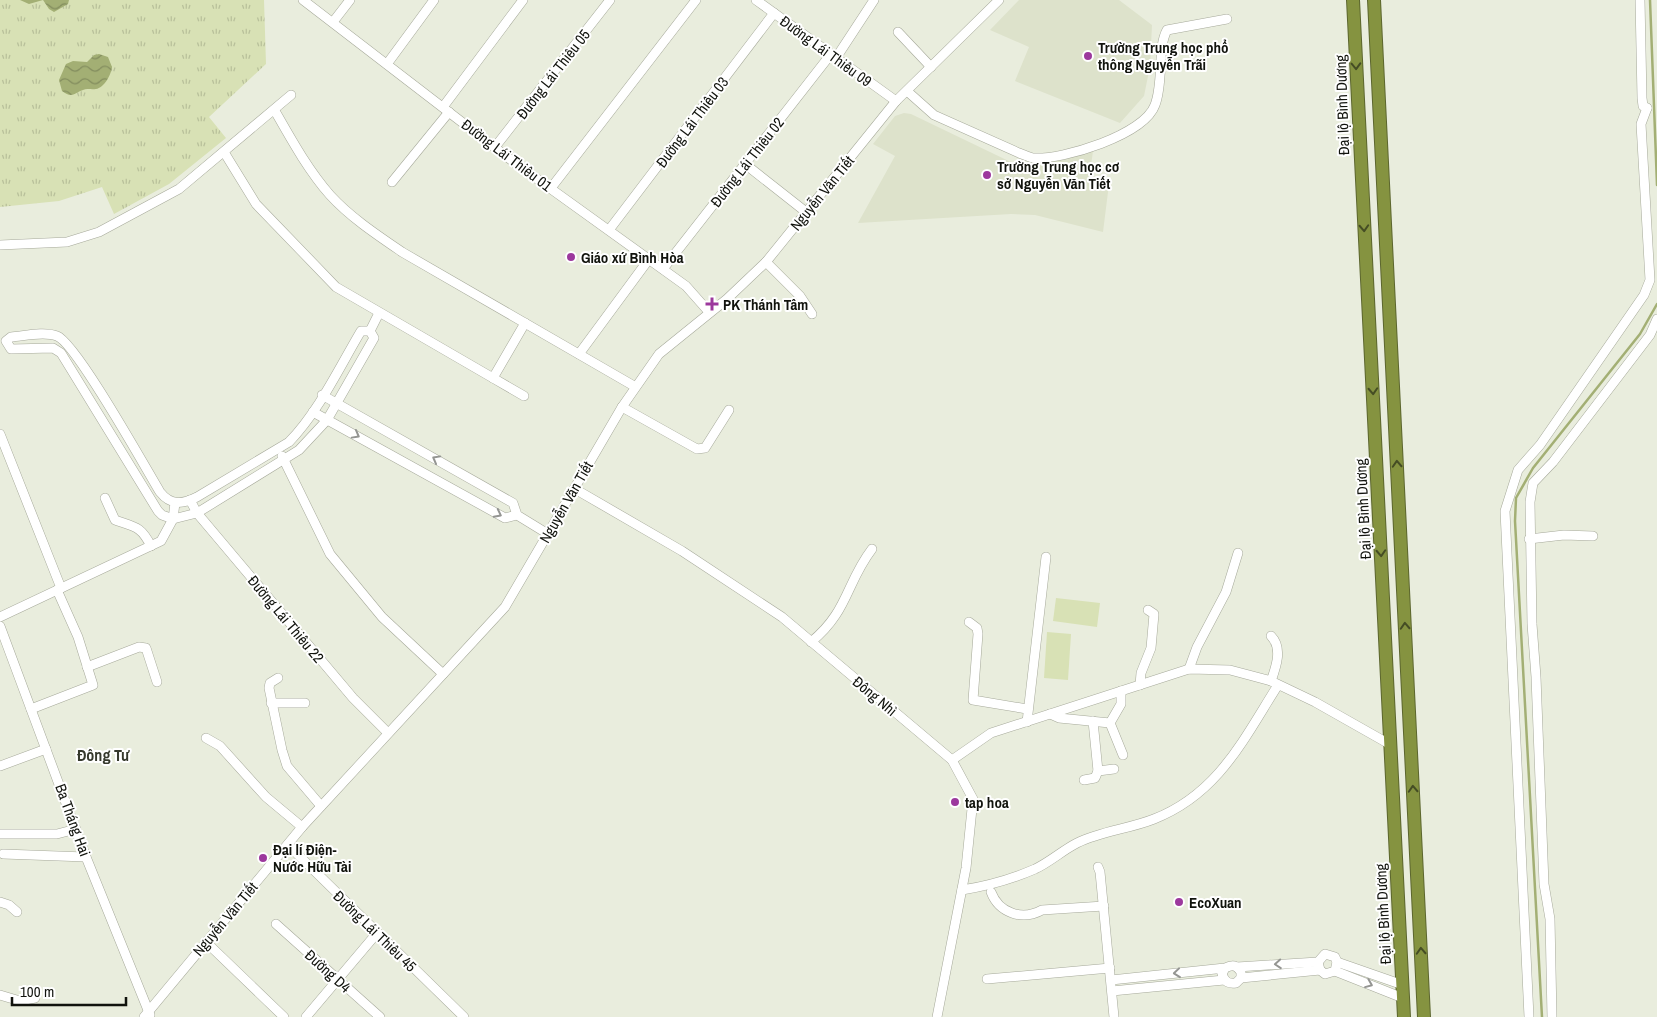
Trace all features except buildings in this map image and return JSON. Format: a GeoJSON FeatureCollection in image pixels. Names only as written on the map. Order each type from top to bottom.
{"type":"FeatureCollection","features":[{"type":"Feature","properties":{"kind":"highway","name":"Đại lộ Bình Dương"},"geometry":{"type":"LineString","coordinates":[[1353,0],[1404,1017]]}},
{"type":"Feature","properties":{"kind":"highway"},"geometry":{"type":"LineString","coordinates":[[1374,0],[1424,1017]]}},
{"type":"Feature","properties":{"kind":"highway"},"geometry":{"type":"LineString","coordinates":[[1355,35],[1376,34]]}},
{"type":"Feature","properties":{"kind":"highway"},"geometry":{"type":"LineString","coordinates":[[1403,984],[1423,990]]}},
{"type":"Feature","properties":{"kind":"highway"},"geometry":{"type":"LineString","coordinates":[[1403,998],[1423,990]]}},
{"type":"Feature","properties":{"kind":"street","name":"Đường Lái Thiêu 01"},"geometry":{"type":"LineString","coordinates":[[303,0],[495,147],[686,286],[709,312]]}},
{"type":"Feature","properties":{"kind":"street"},"geometry":{"type":"LineString","coordinates":[[333,22],[350,0]]}},
{"type":"Feature","properties":{"kind":"street"},"geometry":{"type":"LineString","coordinates":[[387,64],[434,0]]}},
{"type":"Feature","properties":{"kind":"street"},"geometry":{"type":"LineString","coordinates":[[392,182],[446,109],[522,0]]}},
{"type":"Feature","properties":{"kind":"street","name":"Đường Lái Thiêu 05"},"geometry":{"type":"LineString","coordinates":[[495,147],[610,0]]}},
{"type":"Feature","properties":{"kind":"street"},"geometry":{"type":"LineString","coordinates":[[551,188],[696,0]]}},
{"type":"Feature","properties":{"kind":"street","name":"Đường Lái Thiêu 09"},"geometry":{"type":"LineString","coordinates":[[756,0],[896,101]]}},
{"type":"Feature","properties":{"kind":"street","name":"Đường Lái Thiêu 02"},"geometry":{"type":"LineString","coordinates":[[662,269],[834,56],[874,0]]}},
{"type":"Feature","properties":{"kind":"street","name":"Nguyễn Văn Tiết"},"geometry":{"type":"LineString","coordinates":[[148,1016],[206,942],[320,806],[505,607],[634,386],[659,354],[766,262],[896,101],[999,0]]}},
{"type":"Feature","properties":{"kind":"street"},"geometry":{"type":"LineString","coordinates":[[1528,1017],[1505,511],[1518,470],[1540,445],[1644,295],[1650,280],[1641,124],[1652,108],[1643,106],[1642,98],[1640,0]]}},
{"type":"Feature","properties":{"kind":"street","name":"Đường Lái Thiêu 03"},"geometry":{"type":"LineString","coordinates":[[609,230],[774,13]]}},
{"type":"Feature","properties":{"kind":"street"},"geometry":{"type":"LineString","coordinates":[[907,91],[934,115],[1019,153],[1032,158],[1063,154],[1104,144],[1125,133],[1155,108],[1160,90],[1163,42],[1167,30],[1227,19]]}},
{"type":"Feature","properties":{"kind":"street"},"geometry":{"type":"LineString","coordinates":[[898,32],[931,67]]}},
{"type":"Feature","properties":{"kind":"street"},"geometry":{"type":"LineString","coordinates":[[0,245],[67,242],[99,232],[179,189],[291,96]]}},
{"type":"Feature","properties":{"kind":"street"},"geometry":{"type":"LineString","coordinates":[[275,111],[296,148],[330,195],[368,228],[402,252],[634,386]]}},
{"type":"Feature","properties":{"kind":"street"},"geometry":{"type":"LineString","coordinates":[[224,152],[256,204],[297,249],[336,287],[524,396]]}},
{"type":"Feature","properties":{"kind":"street"},"geometry":{"type":"LineString","coordinates":[[745,164],[806,212]]}},
{"type":"Feature","properties":{"kind":"street"},"geometry":{"type":"LineString","coordinates":[[579,354],[649,259]]}},
{"type":"Feature","properties":{"kind":"street"},"geometry":{"type":"LineString","coordinates":[[766,262],[800,296],[812,314]]}},
{"type":"Feature","properties":{"kind":"street"},"geometry":{"type":"LineString","coordinates":[[370,331],[379,313]]}},
{"type":"Feature","properties":{"kind":"street"},"geometry":{"type":"LineString","coordinates":[[1552,1017],[1550,920],[1544,884],[1529,539],[1530,502],[1533,483],[1553,462],[1650,335],[1657,319]]}},
{"type":"Feature","properties":{"kind":"street"},"geometry":{"type":"LineString","coordinates":[[493,378],[524,323]]}},
{"type":"Feature","properties":{"kind":"street"},"geometry":{"type":"LineString","coordinates":[[361,331],[370,331],[374,338],[328,420],[307,443],[285,460],[197,513],[173,518],[162,515],[158,511],[61,353],[53,348],[11,349],[3,340],[11,336],[50,334],[66,342],[83,365],[160,492],[169,501],[175,503],[190,500],[278,450],[301,430],[361,331]]}},
{"type":"Feature","properties":{"kind":"street"},"geometry":{"type":"LineString","coordinates":[[322,395],[513,503],[517,515],[548,534]]}},
{"type":"Feature","properties":{"kind":"street"},"geometry":{"type":"LineString","coordinates":[[622,407],[698,449],[705,448],[729,410]]}},
{"type":"Feature","properties":{"kind":"street"},"geometry":{"type":"LineString","coordinates":[[313,412],[505,518],[517,515]]}},
{"type":"Feature","properties":{"kind":"street"},"geometry":{"type":"LineString","coordinates":[[0,434],[78,637],[92,685],[30,708]]}},
{"type":"Feature","properties":{"kind":"street"},"geometry":{"type":"LineString","coordinates":[[384,451],[393,435]]}},
{"type":"Feature","properties":{"kind":"street"},"geometry":{"type":"LineString","coordinates":[[278,450],[285,460],[330,554],[382,617],[443,674]]}},
{"type":"Feature","properties":{"kind":"street"},"geometry":{"type":"LineString","coordinates":[[448,486],[457,471]]}},
{"type":"Feature","properties":{"kind":"street","name":"Đông Nhì"},"geometry":{"type":"LineString","coordinates":[[575,489],[682,551],[782,616],[952,760],[973,799],[962,890],[938,1017]]}},
{"type":"Feature","properties":{"kind":"street"},"geometry":{"type":"LineString","coordinates":[[105,498],[115,520],[134,526],[144,532],[151,546]]}},
{"type":"Feature","properties":{"kind":"street","name":"Đường Lái Thiêu 22"},"geometry":{"type":"LineString","coordinates":[[190,500],[197,513],[353,698],[388,733]]}},
{"type":"Feature","properties":{"kind":"street"},"geometry":{"type":"LineString","coordinates":[[0,617],[161,541],[173,518],[175,503]]}},
{"type":"Feature","properties":{"kind":"street"},"geometry":{"type":"LineString","coordinates":[[1529,539],[1564,535],[1593,536]]}},
{"type":"Feature","properties":{"kind":"street"},"geometry":{"type":"LineString","coordinates":[[811,642],[826,629],[836,616],[856,575],[872,548]]}},
{"type":"Feature","properties":{"kind":"street"},"geometry":{"type":"LineString","coordinates":[[1189,670],[1197,647],[1226,592],[1238,553]]}},
{"type":"Feature","properties":{"kind":"street"},"geometry":{"type":"LineString","coordinates":[[1027,722],[1046,557]]}},
{"type":"Feature","properties":{"kind":"street"},"geometry":{"type":"LineString","coordinates":[[1140,685],[1141,673],[1151,648],[1154,614],[1148,610]]}},
{"type":"Feature","properties":{"kind":"street"},"geometry":{"type":"LineString","coordinates":[[969,622],[977,628],[978,634],[973,700],[1027,709]]}},
{"type":"Feature","properties":{"kind":"street","name":"Ba Tháng Hai"},"geometry":{"type":"LineString","coordinates":[[0,626],[86,857],[148,1016]]}},
{"type":"Feature","properties":{"kind":"street"},"geometry":{"type":"LineString","coordinates":[[962,890],[986,886],[1035,868],[1078,842],[1152,820],[1185,803],[1212,781],[1233,758],[1274,683],[1278,650],[1271,636]]}},
{"type":"Feature","properties":{"kind":"street"},"geometry":{"type":"LineString","coordinates":[[88,667],[139,647],[146,648],[157,682]]}},
{"type":"Feature","properties":{"kind":"street"},"geometry":{"type":"LineString","coordinates":[[952,760],[991,733],[1189,670],[1230,670],[1274,683],[1315,702],[1391,745]]}},
{"type":"Feature","properties":{"kind":"street"},"geometry":{"type":"LineString","coordinates":[[278,678],[269,685],[287,766],[320,806]]}},
{"type":"Feature","properties":{"kind":"street"},"geometry":{"type":"LineString","coordinates":[[1110,723],[1121,704],[1121,691]]}},
{"type":"Feature","properties":{"kind":"street"},"geometry":{"type":"LineString","coordinates":[[272,703],[305,702]]}},
{"type":"Feature","properties":{"kind":"street"},"geometry":{"type":"LineString","coordinates":[[1050,714],[1060,718],[1110,723]]}},
{"type":"Feature","properties":{"kind":"street"},"geometry":{"type":"LineString","coordinates":[[1084,780],[1095,778],[1098,771],[1093,721]]}},
{"type":"Feature","properties":{"kind":"street"},"geometry":{"type":"LineString","coordinates":[[1110,723],[1123,755]]}},
{"type":"Feature","properties":{"kind":"street"},"geometry":{"type":"LineString","coordinates":[[206,738],[220,746],[266,797],[302,827]]}},
{"type":"Feature","properties":{"kind":"street"},"geometry":{"type":"LineString","coordinates":[[0,766],[46,749]]}},
{"type":"Feature","properties":{"kind":"street"},"geometry":{"type":"LineString","coordinates":[[1098,771],[1114,768]]}},
{"type":"Feature","properties":{"kind":"street"},"geometry":{"type":"LineString","coordinates":[[0,834],[57,834],[76,829]]}},
{"type":"Feature","properties":{"kind":"street","name":"Đường Lái Thiêu 45"},"geometry":{"type":"LineString","coordinates":[[288,844],[464,1017]]}},
{"type":"Feature","properties":{"kind":"street"},"geometry":{"type":"LineString","coordinates":[[3,854],[86,857]]}},
{"type":"Feature","properties":{"kind":"street"},"geometry":{"type":"LineString","coordinates":[[1098,867],[1104,906],[1114,1017]]}},
{"type":"Feature","properties":{"kind":"street"},"geometry":{"type":"LineString","coordinates":[[991,892],[993,898],[1006,912],[1016,915],[1034,914],[1042,910],[1104,906]]}},
{"type":"Feature","properties":{"kind":"street"},"geometry":{"type":"LineString","coordinates":[[0,902],[9,905],[17,912]]}},
{"type":"Feature","properties":{"kind":"street","name":"Đường D4"},"geometry":{"type":"LineString","coordinates":[[276,924],[380,1017]]}},
{"type":"Feature","properties":{"kind":"street"},"geometry":{"type":"LineString","coordinates":[[306,1017],[377,933]]}},
{"type":"Feature","properties":{"kind":"street"},"geometry":{"type":"LineString","coordinates":[[206,942],[284,1017]]}},
{"type":"Feature","properties":{"kind":"street"},"geometry":{"type":"LineString","coordinates":[[1319,966],[1325,954],[1335,957],[1336,966]]}},
{"type":"Feature","properties":{"kind":"street"},"geometry":{"type":"LineString","coordinates":[[1111,980],[1225,968],[1231,965],[1237,967],[1319,966]]}},
{"type":"Feature","properties":{"kind":"street"},"geometry":{"type":"LineString","coordinates":[[1319,966],[1325,974],[1336,966]]}},
{"type":"Feature","properties":{"kind":"street"},"geometry":{"type":"LineString","coordinates":[[1225,968],[1222,974],[1224,980],[1230,984],[1236,983],[1241,978],[1319,966]]}},
{"type":"Feature","properties":{"kind":"street"},"geometry":{"type":"LineString","coordinates":[[1336,966],[1403,984]]}},
{"type":"Feature","properties":{"kind":"street"},"geometry":{"type":"LineString","coordinates":[[1336,966],[1403,998]]}},
{"type":"Feature","properties":{"kind":"street"},"geometry":{"type":"LineString","coordinates":[[1237,967],[1241,972],[1241,978]]}},
{"type":"Feature","properties":{"kind":"street"},"geometry":{"type":"LineString","coordinates":[[987,979],[1110,968]]}},
{"type":"Feature","properties":{"kind":"street"},"geometry":{"type":"LineString","coordinates":[[1112,990],[1224,980]]}},
{"type":"Feature","properties":{"kind":"street"},"geometry":{"type":"LineString","coordinates":[[0,995],[20,1001],[35,998]]}},
{"type":"Feature","properties":{"kind":"shaded area","name":"Trường Trung học phổ thông Nguyễn Trãi"},"geometry":{"type":"Polygon","coordinates":[[[1019,0],[1119,0],[1152,25],[1150,66],[1144,96],[1120,123],[1015,81],[1029,47],[990,30],[1019,0]]]}},
{"type":"Feature","properties":{"kind":"shaded area","name":"Trường Trung học cơ sở Nguyễn Văn Tiết"},"geometry":{"type":"Polygon","coordinates":[[[904,113],[911,114],[1025,169],[1093,151],[1089,180],[1109,184],[1103,232],[1035,215],[1011,214],[858,223],[895,156],[873,144],[895,116],[904,113]]]}},
{"type":"Feature","properties":{"kind":"green space"},"geometry":{"type":"Polygon","coordinates":[[[0,0],[264,0],[266,64],[209,117],[226,138],[169,184],[114,214],[102,187],[59,201],[0,207],[0,0]]]}},
{"type":"Feature","properties":{"kind":"green space"},"geometry":{"type":"Polygon","coordinates":[[[1056,598],[1100,603],[1097,627],[1053,621],[1056,598]]]}},
{"type":"Feature","properties":{"kind":"green space"},"geometry":{"type":"Polygon","coordinates":[[[1047,632],[1071,634],[1068,680],[1044,678],[1047,632]]]}},
{"type":"Feature","properties":{"kind":"water"},"geometry":{"type":"Polygon","coordinates":[[[20,0],[43,0],[29,4],[20,0]]]}},
{"type":"Feature","properties":{"kind":"water"},"geometry":{"type":"Polygon","coordinates":[[[43,0],[69,0],[68,4],[54,12],[49,9],[43,0]]]}},
{"type":"Feature","properties":{"kind":"water"},"geometry":{"type":"Polygon","coordinates":[[[99,54],[108,57],[112,67],[109,77],[104,84],[99,88],[85,89],[73,95],[68,95],[62,91],[59,80],[66,64],[73,61],[87,62],[94,55],[99,54]]]}},
{"type":"Feature","properties":{"kind":"waterway"},"geometry":{"type":"LineString","coordinates":[[1650,0],[1657,185]]}},
{"type":"Feature","properties":{"kind":"waterway"},"geometry":{"type":"LineString","coordinates":[[1542,1017],[1515,521],[1516,498],[1533,468],[1640,334],[1657,304]]}},
{"type":"Feature","properties":{"kind":"place","name":"Trường Trung học phổ thông Nguyễn Trãi"},"geometry":{"type":"Point","coordinates":[1088,56]}},
{"type":"Feature","properties":{"kind":"place","name":"Trường Trung học cơ sở Nguyễn Văn Tiết"},"geometry":{"type":"Point","coordinates":[987,175]}},
{"type":"Feature","properties":{"kind":"place","name":"Giáo xứ Bình Hòa"},"geometry":{"type":"Point","coordinates":[571,257]}},
{"type":"Feature","properties":{"kind":"place","name":"PK Thánh Tâm"},"geometry":{"type":"Point","coordinates":[712,304]}},
{"type":"Feature","properties":{"kind":"place","name":"tap hoa"},"geometry":{"type":"Point","coordinates":[955,802]}},
{"type":"Feature","properties":{"kind":"place","name":"Đại lí Điện- Nước Hữu Tài"},"geometry":{"type":"Point","coordinates":[263,858]}},
{"type":"Feature","properties":{"kind":"place","name":"EcoXuan"},"geometry":{"type":"Point","coordinates":[1179,902]}},
{"type":"Feature","properties":{"kind":"district","name":"Đông Tư"},"geometry":{"type":"Point","coordinates":[103,755]}}]}
